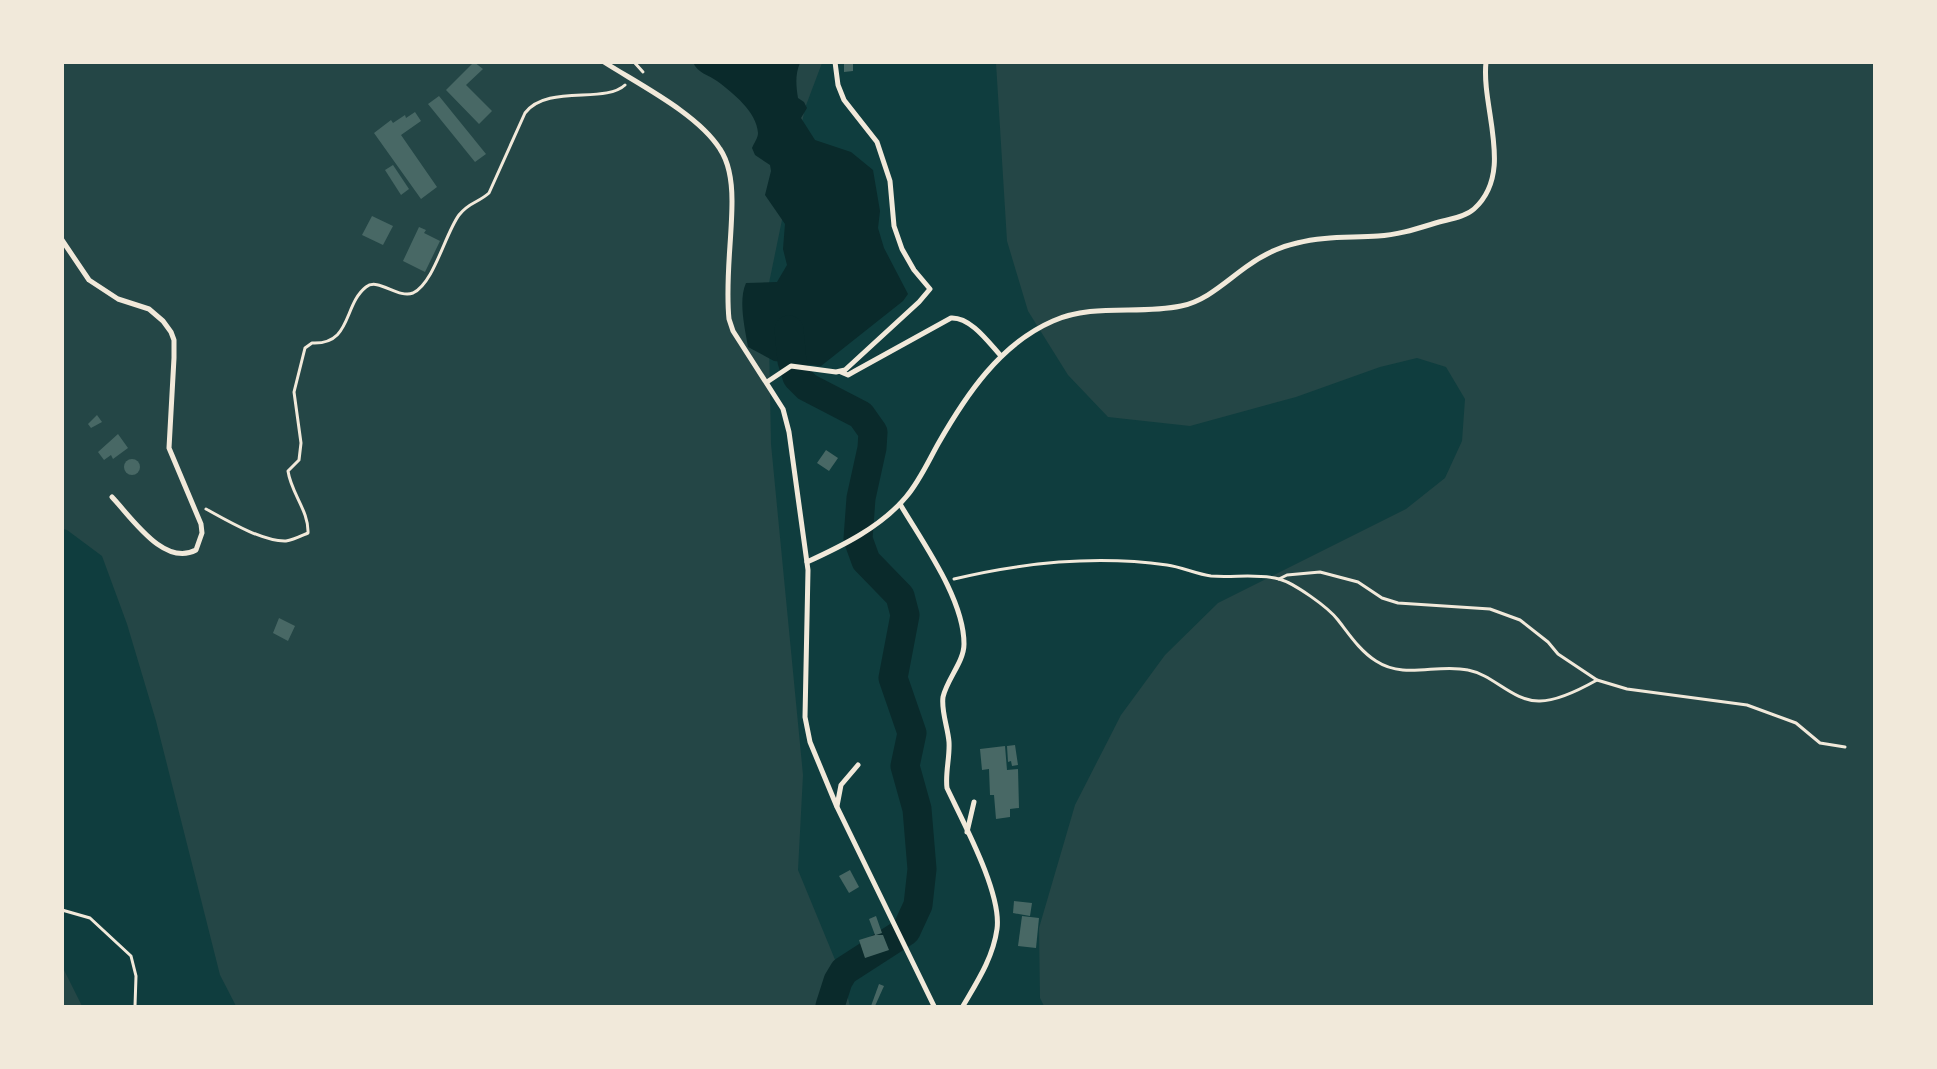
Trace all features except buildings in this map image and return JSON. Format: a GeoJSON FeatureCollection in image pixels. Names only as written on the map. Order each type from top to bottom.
{"type":"FeatureCollection","features":[{"type":"Feature","properties":{"kind":"street"},"geometry":{"type":"LineString","coordinates":[[604,62],[694,120],[720,149],[731,178],[728,319],[733,331],[767,382],[785,415],[807,562],[805,717],[810,742],[837,807],[934,1006]]}},
{"type":"Feature","properties":{"kind":"street"},"geometry":{"type":"LineString","coordinates":[[835,62],[838,85],[844,100],[877,142],[890,181],[894,226],[902,249],[914,270],[930,289],[919,302],[841,372]]}},
{"type":"Feature","properties":{"kind":"street"},"geometry":{"type":"LineString","coordinates":[[807,562],[831,551],[875,524],[900,504],[913,489],[962,403],[1001,356],[1019,339],[1030,332],[1071,314],[1184,306],[1212,293],[1269,252],[1289,245],[1308,241],[1396,234],[1471,211],[1482,200],[1490,186],[1495,162],[1494,139],[1485,92],[1486,62]]}},
{"type":"Feature","properties":{"kind":"street"},"geometry":{"type":"LineString","coordinates":[[62,240],[89,280],[118,299],[149,309],[163,321],[171,332],[174,340],[174,358],[169,448],[202,533],[196,550],[188,554],[174,553],[158,545],[112,497]]}},
{"type":"Feature","properties":{"kind":"street"},"geometry":{"type":"LineString","coordinates":[[767,382],[790,366],[848,374],[855,372],[951,318],[959,319],[974,328],[1001,356]]}},
{"type":"Feature","properties":{"kind":"street"},"geometry":{"type":"LineString","coordinates":[[900,504],[952,594],[964,644],[943,702],[949,744],[946,780],[991,890],[997,926],[986,965],[963,1006]]}},
{"type":"Feature","properties":{"kind":"street"},"geometry":{"type":"LineString","coordinates":[[837,807],[841,785],[858,765]]}},
{"type":"Feature","properties":{"kind":"street"},"geometry":{"type":"LineString","coordinates":[[968,832],[974,802]]}},
{"type":"Feature","properties":{"kind":"path"},"geometry":{"type":"LineString","coordinates":[[193,506],[204,508],[269,538],[285,541],[308,533],[308,523],[289,481],[288,471],[298,460],[300,436],[294,392],[305,348],[312,343],[322,343],[339,335],[359,295],[367,286],[374,284],[404,294],[412,293],[424,283],[458,217],[468,204],[482,199],[489,193],[525,113],[532,104],[544,99],[612,91],[623,87],[630,79]]}},
{"type":"Feature","properties":{"kind":"path"},"geometry":{"type":"LineString","coordinates":[[946,581],[992,570],[1090,559],[1166,565],[1208,575],[1278,579],[1289,583],[1330,612],[1360,648],[1386,667],[1411,671],[1471,670],[1487,676],[1504,689],[1524,698],[1539,701],[1597,680]]}},
{"type":"Feature","properties":{"kind":"path"},"geometry":{"type":"LineString","coordinates":[[1278,579],[1287,575],[1320,572],[1358,582],[1382,598],[1398,603],[1490,609],[1520,620],[1548,642],[1558,654],[1597,680],[1627,689],[1747,705],[1796,723],[1820,743],[1845,747]]}},
{"type":"Feature","properties":{"kind":"path"},"geometry":{"type":"LineString","coordinates":[[62,910],[90,918],[131,956],[136,976],[135,1006]]}},
{"type":"Feature","properties":{"kind":"shaded area"},"geometry":{"type":"Polygon","coordinates":[[[693,62],[800,63],[796,80],[798,98],[804,102],[807,108],[801,118],[815,140],[851,152],[873,170],[880,211],[878,228],[884,248],[908,294],[903,301],[821,366],[774,361],[748,347],[743,315],[743,298],[746,283],[777,282],[787,265],[783,249],[785,224],[765,195],[771,171],[770,165],[755,155],[752,148],[758,133],[757,125],[749,110],[737,97],[717,81],[700,71],[693,62]]]}},
{"type":"Feature","properties":{"kind":"shaded area"},"geometry":{"type":"Polygon","coordinates":[[[62,63],[822,63],[805,108],[768,288],[771,444],[803,775],[798,870],[843,979],[850,1006],[236,1006],[220,975],[156,721],[127,624],[102,556],[63,529],[62,63]]]}},
{"type":"Feature","properties":{"kind":"shaded area"},"geometry":{"type":"Polygon","coordinates":[[[996,63],[1874,63],[1874,1006],[1044,1006],[1040,998],[1039,928],[1075,805],[1121,715],[1165,655],[1218,603],[1406,509],[1445,478],[1462,441],[1465,399],[1446,367],[1417,358],[1380,367],[1296,397],[1190,426],[1108,417],[1068,375],[1028,311],[1007,241],[996,63]]]}},
{"type":"Feature","properties":{"kind":"shaded area"},"geometry":{"type":"Polygon","coordinates":[[[63,968],[82,1006],[63,1006],[63,968]]]}},
{"type":"Feature","properties":{"kind":"waterway"},"geometry":{"type":"LineString","coordinates":[[789,330],[792,361],[797,377],[807,387],[861,415],[873,432],[872,448],[861,498],[858,539],[866,561],[900,596],[905,615],[893,678],[912,733],[905,766],[917,809],[922,869],[918,905],[906,931],[844,971],[838,981],[830,1006]]}}]}
